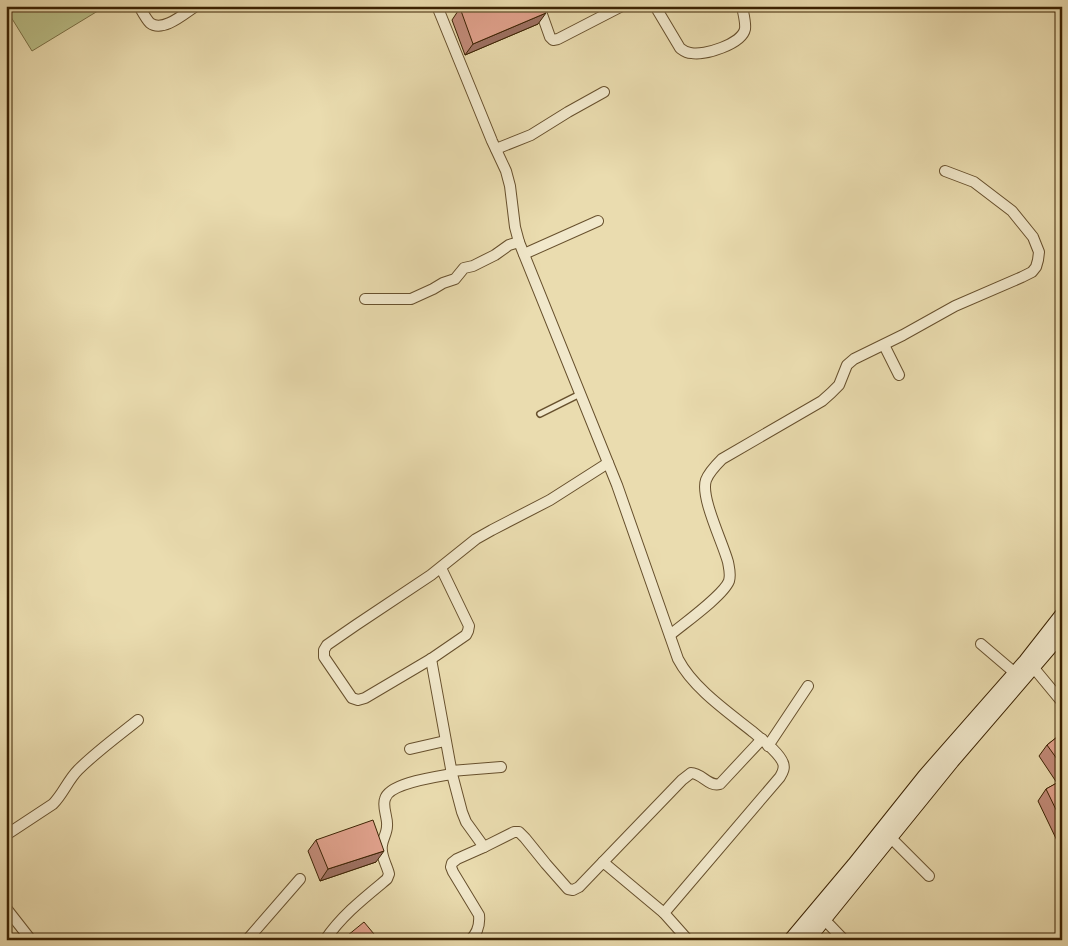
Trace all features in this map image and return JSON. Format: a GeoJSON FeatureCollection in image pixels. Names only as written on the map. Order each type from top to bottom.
{"type":"FeatureCollection","features":[{"type":"Feature","properties":{"kind":"main road"},"geometry":{"type":"LineString","coordinates":[[791,940],[820,915],[890,837],[1030,664],[1062,615]]}},
{"type":"Feature","properties":{"kind":"main road"},"geometry":{"type":"LineString","coordinates":[[806,940],[820,915],[925,776],[1015,673],[1030,664],[1062,633]]}},
{"type":"Feature","properties":{"kind":"street"},"geometry":{"type":"LineString","coordinates":[[139,6],[150,23],[157,27],[166,26],[196,6]]}},
{"type":"Feature","properties":{"kind":"street"},"geometry":{"type":"LineString","coordinates":[[539,6],[550,37],[553,40],[622,6]]}},
{"type":"Feature","properties":{"kind":"street"},"geometry":{"type":"LineString","coordinates":[[655,6],[680,48],[692,54],[701,54],[716,50],[743,34],[745,30],[742,6]]}},
{"type":"Feature","properties":{"kind":"street"},"geometry":{"type":"LineString","coordinates":[[441,7],[506,172],[519,242],[617,485],[681,663],[690,678],[765,742],[780,757],[784,764],[784,771],[780,777],[664,914]]}},
{"type":"Feature","properties":{"kind":"street"},"geometry":{"type":"LineString","coordinates":[[496,149],[531,135],[604,92]]}},
{"type":"Feature","properties":{"kind":"street"},"geometry":{"type":"LineString","coordinates":[[670,635],[718,596],[730,579],[726,554],[706,496],[705,486],[706,480],[722,459],[822,401],[839,386],[847,365],[854,360],[904,335],[955,306],[1032,272],[1036,267],[1039,252],[1033,237],[1012,211],[974,182],[946,171]]}},
{"type":"Feature","properties":{"kind":"street"},"geometry":{"type":"LineString","coordinates":[[524,254],[598,220]]}},
{"type":"Feature","properties":{"kind":"street"},"geometry":{"type":"LineString","coordinates":[[365,299],[411,299],[455,279],[464,268],[473,266],[495,255],[509,245],[519,242]]}},
{"type":"Feature","properties":{"kind":"street"},"geometry":{"type":"LineString","coordinates":[[884,345],[899,375]]}},
{"type":"Feature","properties":{"kind":"street"},"geometry":{"type":"LineString","coordinates":[[441,568],[469,626],[466,635],[431,659],[365,698],[358,700],[352,698],[324,657],[324,650],[327,645],[441,568],[476,539],[550,500],[608,463]]}},
{"type":"Feature","properties":{"kind":"street"},"geometry":{"type":"LineString","coordinates":[[982,644],[1015,673]]}},
{"type":"Feature","properties":{"kind":"street"},"geometry":{"type":"LineString","coordinates":[[431,659],[451,772],[462,812],[466,822],[484,848]]}},
{"type":"Feature","properties":{"kind":"street"},"geometry":{"type":"LineString","coordinates":[[1030,664],[1062,702]]}},
{"type":"Feature","properties":{"kind":"street"},"geometry":{"type":"LineString","coordinates":[[470,940],[475,936],[478,928],[479,914],[453,872],[452,862],[514,832],[519,832],[568,889],[574,890],[691,773],[696,773],[709,783],[720,784],[765,742],[808,686]]}},
{"type":"Feature","properties":{"kind":"street"},"geometry":{"type":"LineString","coordinates":[[6,835],[58,800],[68,782],[79,769],[138,720]]}},
{"type":"Feature","properties":{"kind":"street"},"geometry":{"type":"LineString","coordinates":[[410,749],[445,741]]}},
{"type":"Feature","properties":{"kind":"street"},"geometry":{"type":"LineString","coordinates":[[325,940],[347,912],[387,879],[389,874],[381,847],[387,830],[384,800],[388,793],[402,785],[451,772],[501,767]]}},
{"type":"Feature","properties":{"kind":"street"},"geometry":{"type":"LineString","coordinates":[[890,837],[929,876]]}},
{"type":"Feature","properties":{"kind":"street"},"geometry":{"type":"LineString","coordinates":[[603,862],[664,914],[688,940]]}},
{"type":"Feature","properties":{"kind":"street"},"geometry":{"type":"LineString","coordinates":[[248,940],[300,879]]}},
{"type":"Feature","properties":{"kind":"street"},"geometry":{"type":"LineString","coordinates":[[6,908],[31,940]]}},
{"type":"Feature","properties":{"kind":"street"},"geometry":{"type":"LineString","coordinates":[[820,915],[844,940]]}},
{"type":"Feature","properties":{"kind":"lane"},"geometry":{"type":"LineString","coordinates":[[540,414],[580,394]]}},
{"type":"Feature","properties":{"kind":"green space"},"geometry":{"type":"Polygon","coordinates":[[[6,6],[106,6],[32,51],[6,9],[6,6]]]}},
{"type":"Feature","properties":{"kind":"building"},"geometry":{"type":"Polygon","coordinates":[[[464,6],[544,6],[546,13],[473,44],[460,8],[464,6]]]}},
{"type":"Feature","properties":{"kind":"building"},"geometry":{"type":"Polygon","coordinates":[[[1062,733],[1062,766],[1047,745],[1062,733]]]}},
{"type":"Feature","properties":{"kind":"building"},"geometry":{"type":"Polygon","coordinates":[[[1062,780],[1062,822],[1046,789],[1062,780]]]}},
{"type":"Feature","properties":{"kind":"building"},"geometry":{"type":"Polygon","coordinates":[[[373,820],[384,851],[328,869],[316,840],[373,820]]]}},
{"type":"Feature","properties":{"kind":"building"},"geometry":{"type":"Polygon","coordinates":[[[364,922],[379,940],[342,940],[364,922]]]}}]}
